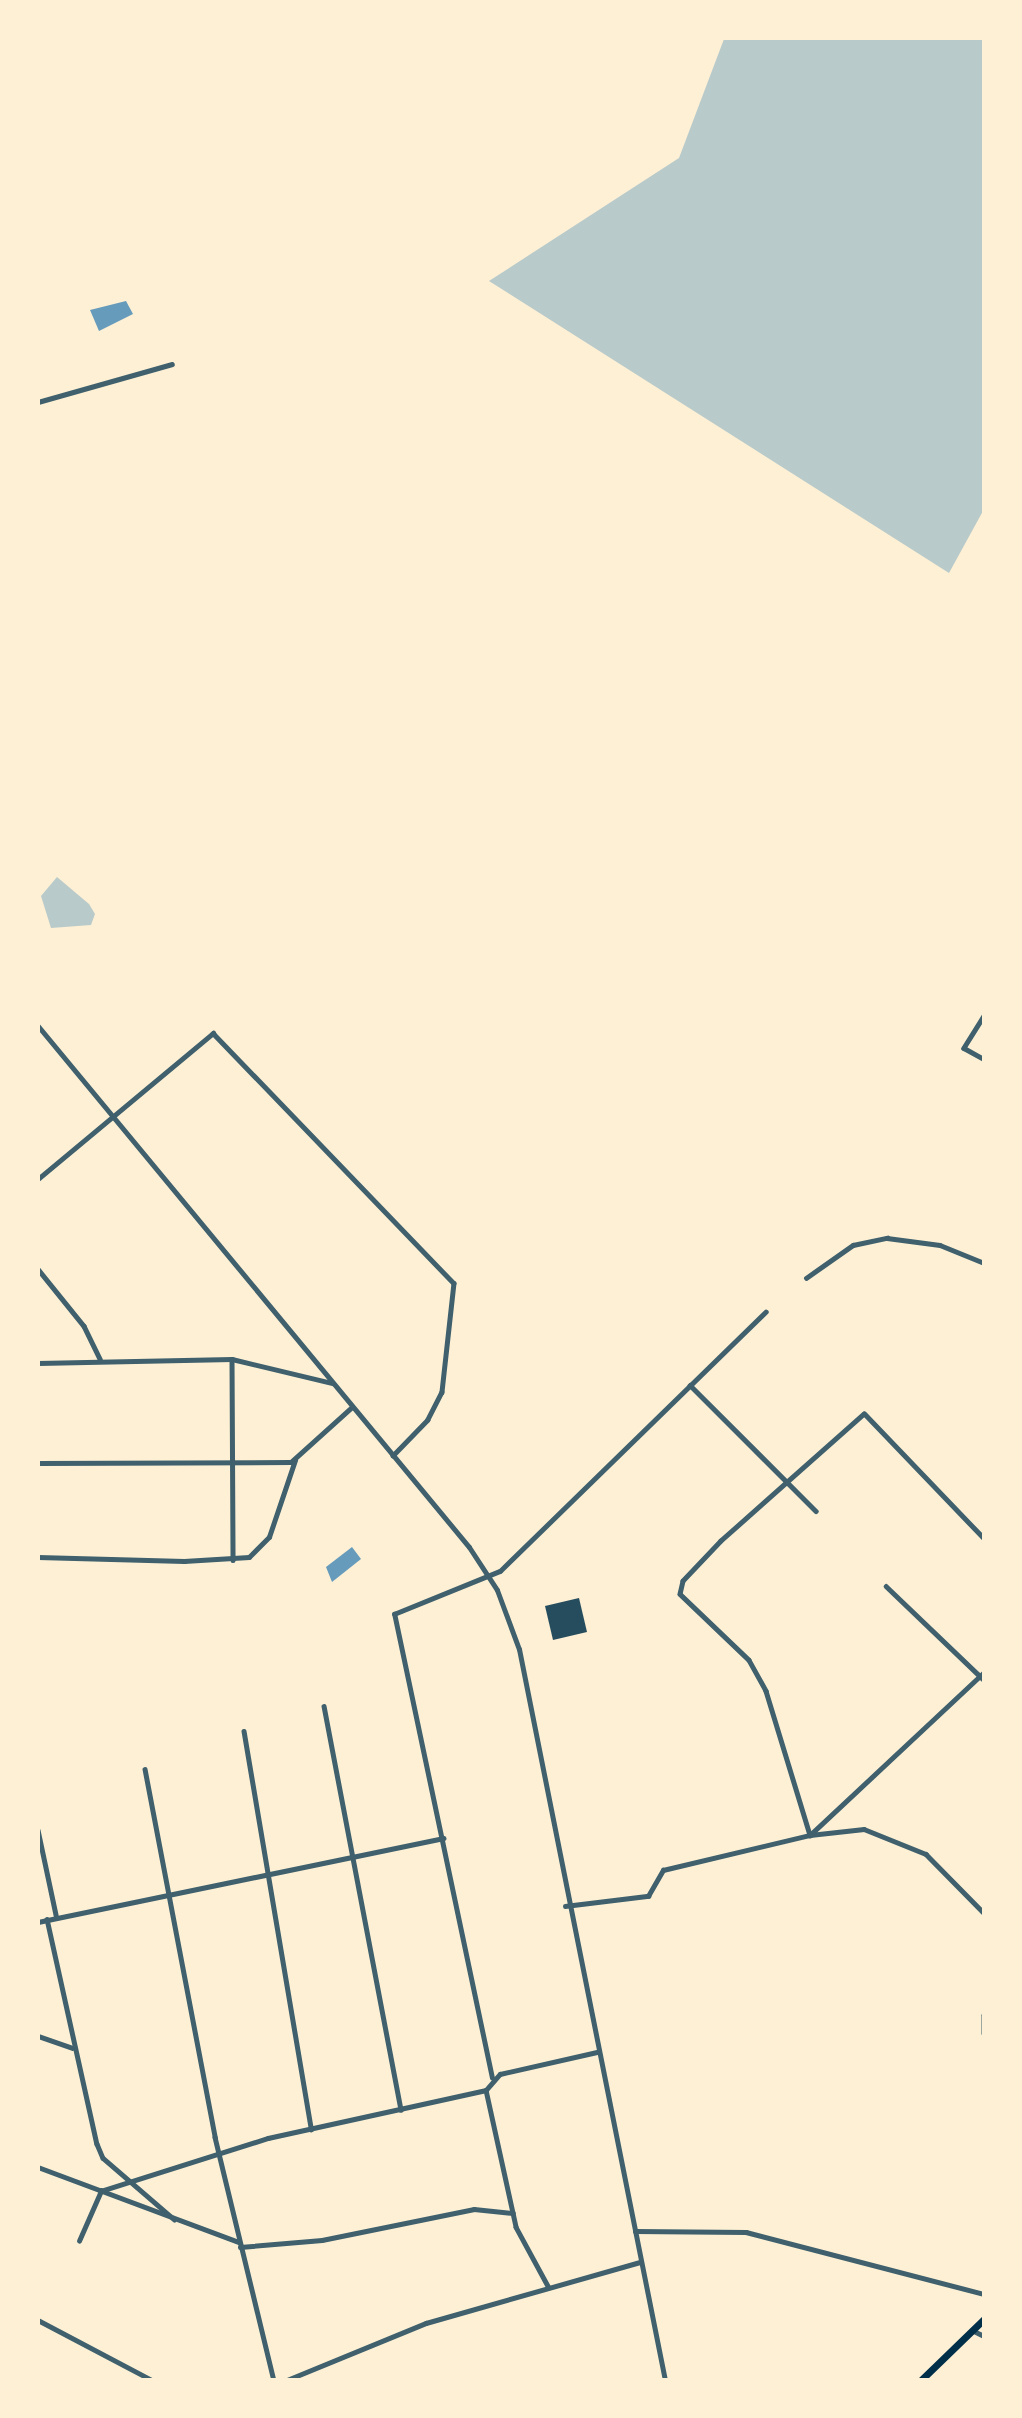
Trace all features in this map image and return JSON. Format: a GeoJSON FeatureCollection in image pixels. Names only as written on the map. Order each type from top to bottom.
{"type":"FeatureCollection","features":[{"type":"Feature","properties":{"kind":"main road"},"geometry":{"type":"LineString","coordinates":[[921,2379],[984,2319]]}},
{"type":"Feature","properties":{"kind":"street"},"geometry":{"type":"LineString","coordinates":[[38,402],[172,364]]}},
{"type":"Feature","properties":{"kind":"street"},"geometry":{"type":"LineString","coordinates":[[984,1016],[964,1048],[984,1059]]}},
{"type":"Feature","properties":{"kind":"street"},"geometry":{"type":"LineString","coordinates":[[38,1026],[110,1119],[352,1407],[488,1575],[519,1649],[565,1906],[665,2379]]}},
{"type":"Feature","properties":{"kind":"street"},"geometry":{"type":"LineString","coordinates":[[38,1179],[213,1033],[448,1272],[453,1310],[442,1392],[428,1420],[392,1457]]}},
{"type":"Feature","properties":{"kind":"street"},"geometry":{"type":"LineString","coordinates":[[806,1278],[853,1245],[887,1238],[940,1245],[984,1263]]}},
{"type":"Feature","properties":{"kind":"street"},"geometry":{"type":"LineString","coordinates":[[38,1269],[83,1326],[100,1359]]}},
{"type":"Feature","properties":{"kind":"street"},"geometry":{"type":"LineString","coordinates":[[548,2286],[528,2259],[513,2213],[486,2090],[492,2078],[394,1614],[500,1570],[765,1312]]}},
{"type":"Feature","properties":{"kind":"street"},"geometry":{"type":"LineString","coordinates":[[38,1363],[100,1359],[232,1359],[332,1383]]}},
{"type":"Feature","properties":{"kind":"street"},"geometry":{"type":"LineString","coordinates":[[232,1359],[233,1560]]}},
{"type":"Feature","properties":{"kind":"street"},"geometry":{"type":"LineString","coordinates":[[690,1385],[816,1511]]}},
{"type":"Feature","properties":{"kind":"street"},"geometry":{"type":"LineString","coordinates":[[38,1557],[233,1560],[249,1556],[269,1537],[295,1460],[352,1407]]}},
{"type":"Feature","properties":{"kind":"street"},"geometry":{"type":"LineString","coordinates":[[810,1835],[766,1691],[749,1660],[680,1594],[683,1581],[856,1417],[872,1416],[984,1539]]}},
{"type":"Feature","properties":{"kind":"street"},"geometry":{"type":"LineString","coordinates":[[38,1462],[295,1460]]}},
{"type":"Feature","properties":{"kind":"street"},"geometry":{"type":"LineString","coordinates":[[810,1835],[982,1676],[886,1586]]}},
{"type":"Feature","properties":{"kind":"street"},"geometry":{"type":"LineString","coordinates":[[324,1706],[401,2110]]}},
{"type":"Feature","properties":{"kind":"street"},"geometry":{"type":"LineString","coordinates":[[244,1731],[265,1874],[311,2129]]}},
{"type":"Feature","properties":{"kind":"street"},"geometry":{"type":"LineString","coordinates":[[145,1769],[168,1897],[222,2150],[239,2245],[274,2379]]}},
{"type":"Feature","properties":{"kind":"street"},"geometry":{"type":"LineString","coordinates":[[38,1829],[56,1915]]}},
{"type":"Feature","properties":{"kind":"street"},"geometry":{"type":"LineString","coordinates":[[565,1906],[648,1896],[663,1870],[810,1835],[864,1829],[926,1854],[984,1913]]}},
{"type":"Feature","properties":{"kind":"street"},"geometry":{"type":"LineString","coordinates":[[38,1922],[56,1915],[168,1897],[352,1855],[443,1838]]}},
{"type":"Feature","properties":{"kind":"street"},"geometry":{"type":"LineString","coordinates":[[47,1919],[72,2048],[97,2144],[103,2158],[174,2219]]}},
{"type":"Feature","properties":{"kind":"street"},"geometry":{"type":"LineString","coordinates":[[984,2015],[984,2033]]}},
{"type":"Feature","properties":{"kind":"street"},"geometry":{"type":"LineString","coordinates":[[38,2036],[72,2048]]}},
{"type":"Feature","properties":{"kind":"street"},"geometry":{"type":"LineString","coordinates":[[492,2078],[597,2052]]}},
{"type":"Feature","properties":{"kind":"street"},"geometry":{"type":"LineString","coordinates":[[101,2191],[222,2150],[486,2090]]}},
{"type":"Feature","properties":{"kind":"street"},"geometry":{"type":"LineString","coordinates":[[38,2167],[239,2245],[322,2239],[474,2209],[513,2213]]}},
{"type":"Feature","properties":{"kind":"street"},"geometry":{"type":"LineString","coordinates":[[79,2241],[101,2191]]}},
{"type":"Feature","properties":{"kind":"street"},"geometry":{"type":"LineString","coordinates":[[634,2231],[746,2232],[984,2294]]}},
{"type":"Feature","properties":{"kind":"street"},"geometry":{"type":"LineString","coordinates":[[287,2379],[426,2323],[548,2286],[640,2262]]}},
{"type":"Feature","properties":{"kind":"street"},"geometry":{"type":"LineString","coordinates":[[38,2320],[152,2379]]}},
{"type":"Feature","properties":{"kind":"street"},"geometry":{"type":"LineString","coordinates":[[972,2330],[984,2336]]}},
{"type":"Feature","properties":{"kind":"shaded area"},"geometry":{"type":"Polygon","coordinates":[[[724,39],[983,39],[983,511],[949,573],[489,281],[679,158],[724,39]]]}},
{"type":"Feature","properties":{"kind":"shaded area"},"geometry":{"type":"Polygon","coordinates":[[[57,877],[89,904],[95,914],[91,925],[51,928],[41,896],[57,877]]]}},
{"type":"Feature","properties":{"kind":"water"},"geometry":{"type":"Polygon","coordinates":[[[126,301],[133,314],[99,331],[90,310],[126,301]]]}},
{"type":"Feature","properties":{"kind":"water"},"geometry":{"type":"Polygon","coordinates":[[[352,1547],[361,1559],[332,1582],[326,1567],[352,1547]]]}},
{"type":"Feature","properties":{"kind":"building"},"geometry":{"type":"Polygon","coordinates":[[[579,1598],[587,1632],[553,1640],[545,1606],[579,1598]]]}}]}
